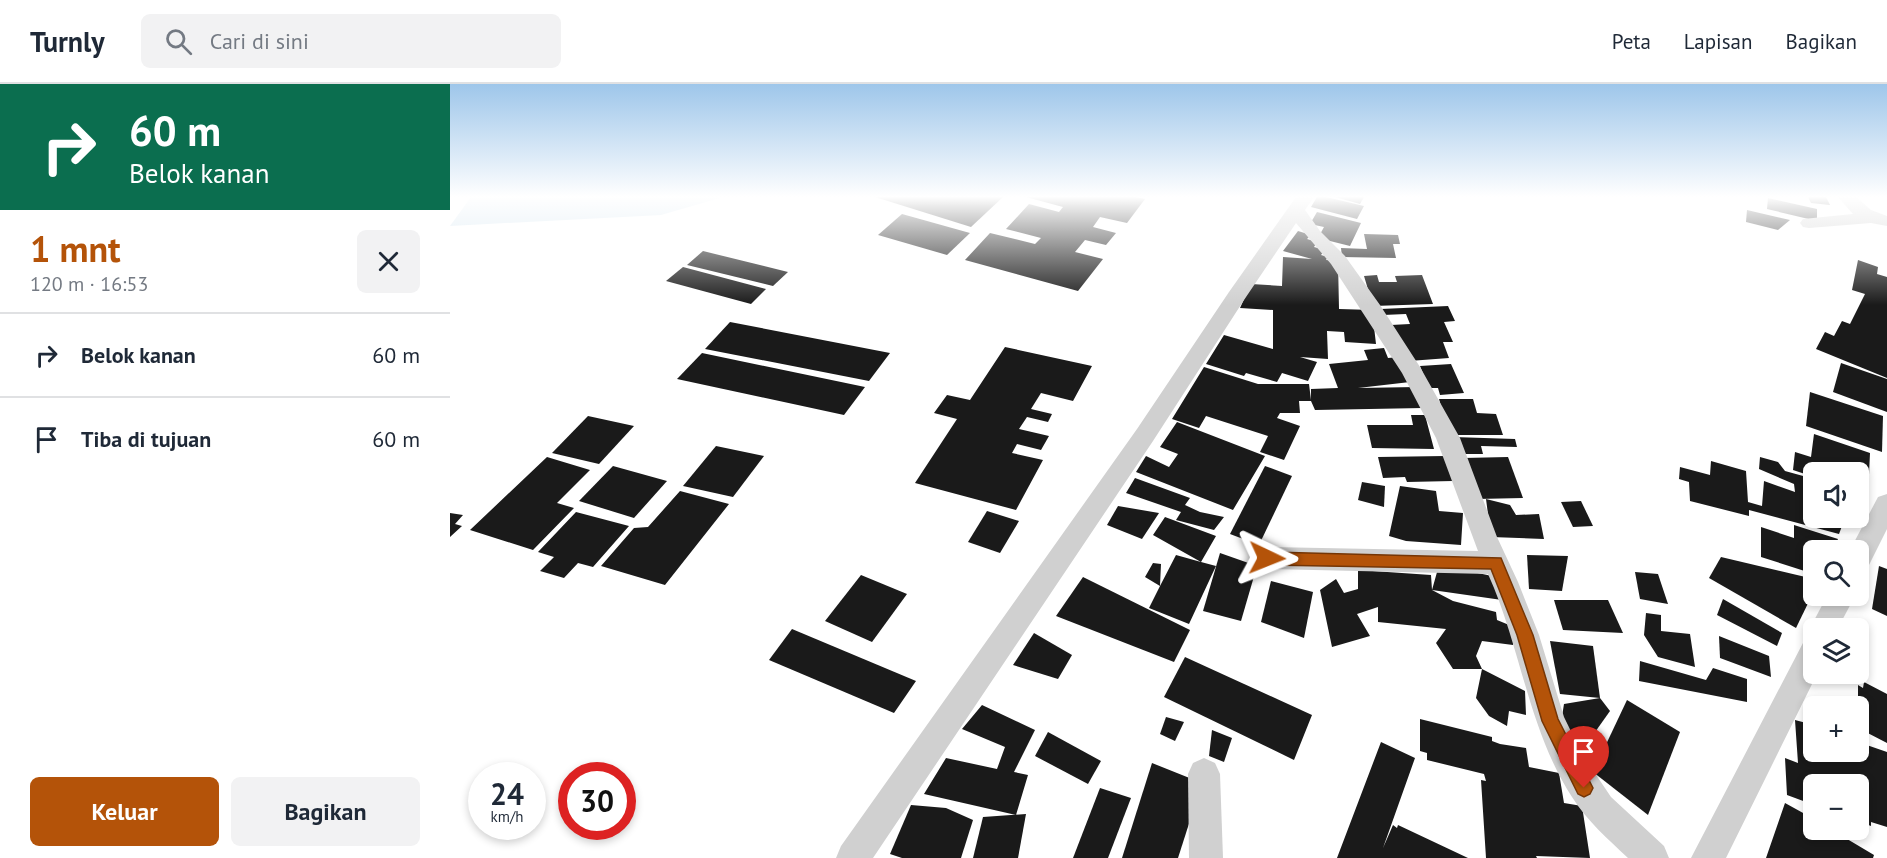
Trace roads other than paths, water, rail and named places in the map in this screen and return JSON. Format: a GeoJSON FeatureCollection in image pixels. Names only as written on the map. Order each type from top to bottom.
{"type":"FeatureCollection","features":[{"type":"Feature","properties":{"kind":"street"},"geometry":{"type":"LineString","coordinates":[[853,858],[1145,435],[1279,233]]}},
{"type":"Feature","properties":{"kind":"street"},"geometry":{"type":"LineString","coordinates":[[1320,233],[1412,372],[1448,438],[1484,537],[1525,635],[1550,721],[1571,765],[1584,788],[1600,808],[1652,858]]}},
{"type":"Feature","properties":{"kind":"street"},"geometry":{"type":"LineString","coordinates":[[1869,540],[1887,504]]}},
{"type":"Feature","properties":{"kind":"street"},"geometry":{"type":"LineString","coordinates":[[1267,558],[1496,563]]}},
{"type":"Feature","properties":{"kind":"street"},"geometry":{"type":"LineString","coordinates":[[1708,858],[1803,672]]}},
{"type":"Feature","properties":{"kind":"street"},"geometry":{"type":"LineString","coordinates":[[1204,774],[1206,858]]}}]}
